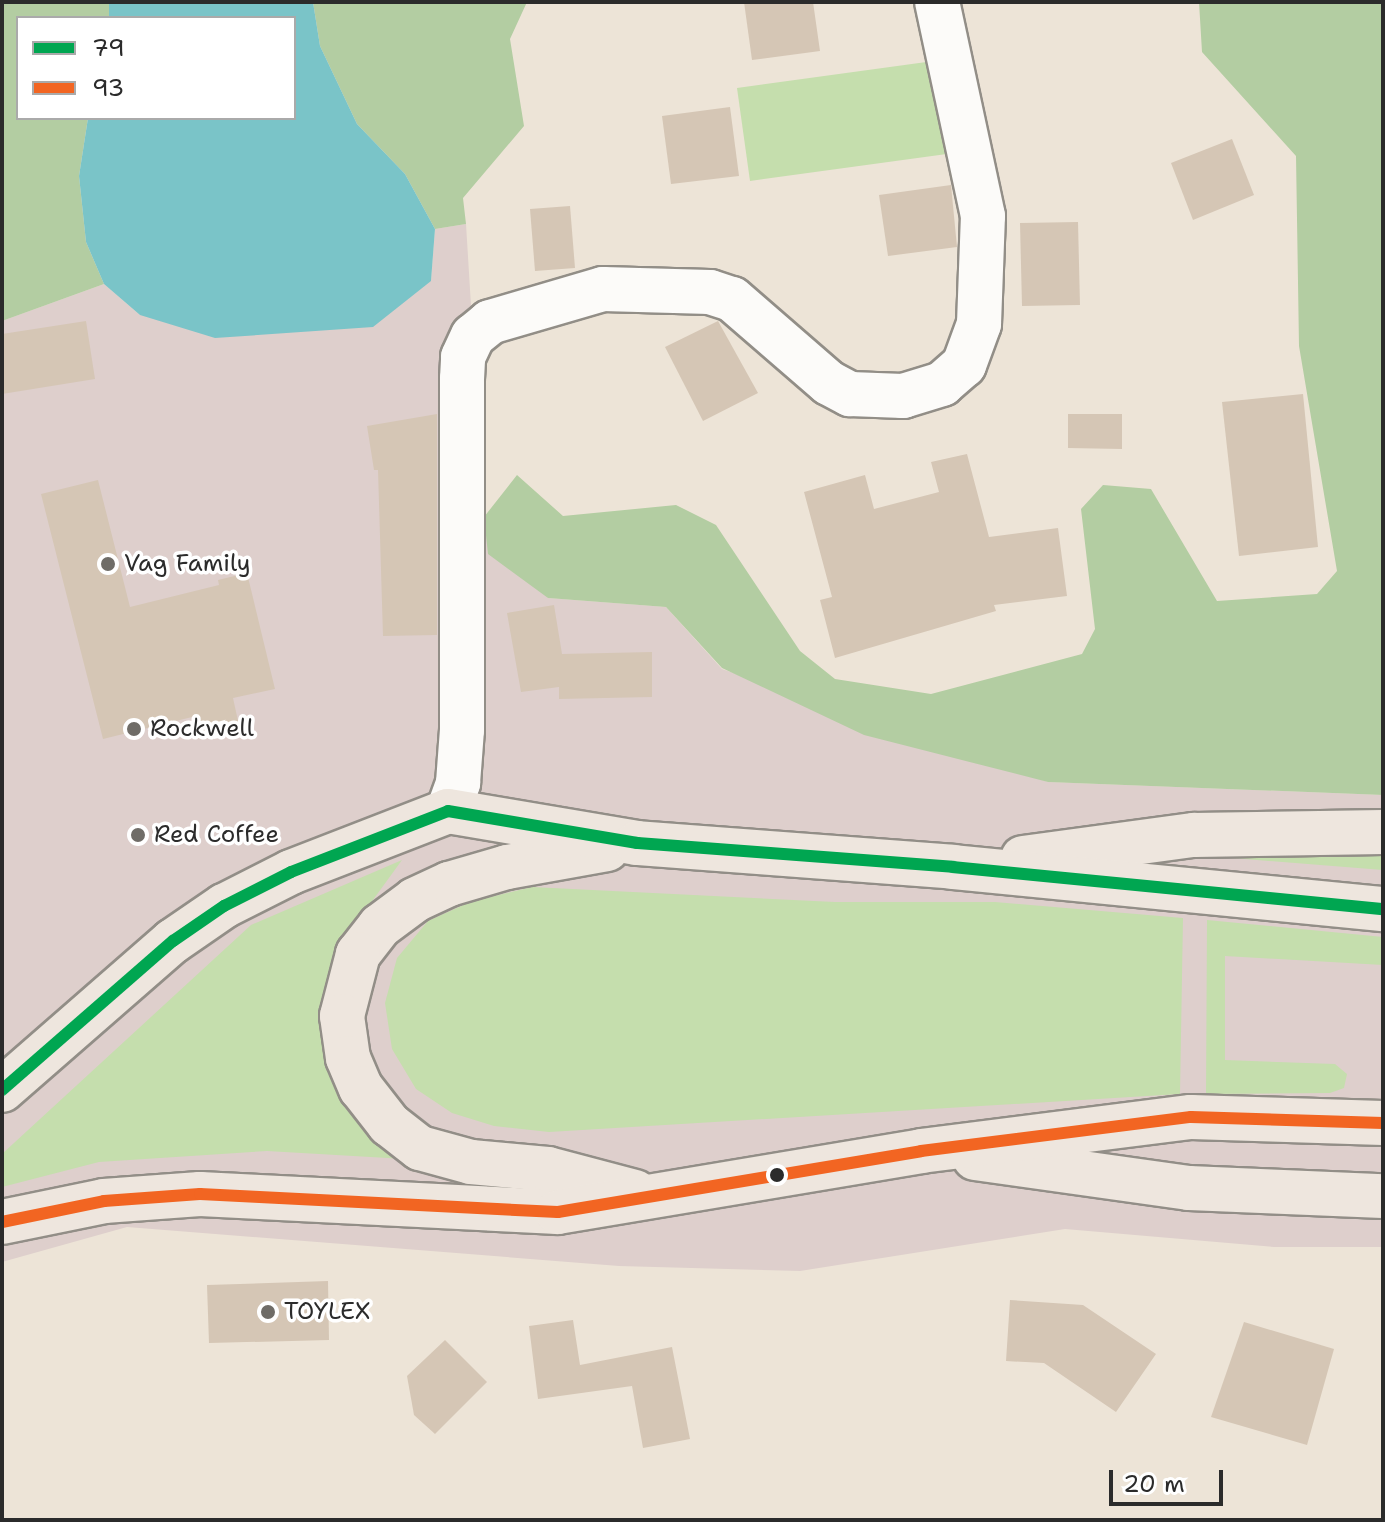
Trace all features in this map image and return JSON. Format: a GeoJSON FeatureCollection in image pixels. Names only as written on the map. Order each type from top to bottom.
{"type":"FeatureCollection","features":[{"type":"Feature","properties":{"kind":"main road"},"geometry":{"type":"LineString","coordinates":[[2,1090],[173,941],[224,906],[291,872],[448,811],[637,843],[953,867],[1383,909]]}},
{"type":"Feature","properties":{"kind":"main road"},"geometry":{"type":"LineString","coordinates":[[953,867],[1194,835],[1383,832]]}},
{"type":"Feature","properties":{"kind":"main road"},"geometry":{"type":"LineString","coordinates":[[637,843],[507,867],[449,884],[415,900],[380,926],[358,954],[342,1016],[348,1058],[361,1088],[389,1124],[420,1148],[471,1162],[548,1169],[644,1194]]}},
{"type":"Feature","properties":{"kind":"main road"},"geometry":{"type":"LineString","coordinates":[[2,1222],[104,1201],[200,1194],[558,1212],[644,1194],[921,1151],[1191,1117],[1383,1123]]}},
{"type":"Feature","properties":{"kind":"main road"},"geometry":{"type":"LineString","coordinates":[[921,1151],[1189,1188],[1383,1196]]}},
{"type":"Feature","properties":{"kind":"street"},"geometry":{"type":"LineString","coordinates":[[448,811],[458,783],[462,730],[462,379],[463,357],[473,336],[490,322],[603,289],[632,286],[710,292],[732,299],[829,383],[850,394],[903,396],[942,384],[964,365],[979,324],[983,216],[937,2]]}},
{"type":"Feature","properties":{"kind":"shaded area"},"geometry":{"type":"Polygon","coordinates":[[[466,224],[484,517],[548,598],[666,607],[722,669],[1048,782],[1383,795],[1383,1247],[1274,1247],[1065,1229],[800,1271],[619,1266],[127,1227],[2,1262],[2,321],[104,284],[140,315],[431,281],[435,229],[466,224]]]}},
{"type":"Feature","properties":{"kind":"green space"},"geometry":{"type":"Polygon","coordinates":[[[2,2],[109,2],[109,16],[16,16],[16,120],[88,120],[79,176],[86,242],[104,284],[2,321],[2,2]]]}},
{"type":"Feature","properties":{"kind":"green space"},"geometry":{"type":"Polygon","coordinates":[[[313,2],[527,2],[510,39],[524,126],[463,198],[466,224],[435,229],[405,174],[357,124],[320,46],[313,2]]]}},
{"type":"Feature","properties":{"kind":"green space"},"geometry":{"type":"Polygon","coordinates":[[[1199,2],[1383,2],[1383,795],[1048,782],[864,735],[722,668],[666,607],[548,598],[488,554],[484,517],[517,475],[563,516],[676,505],[716,525],[800,651],[835,679],[931,694],[1082,654],[1095,629],[1081,509],[1103,485],[1151,489],[1217,601],[1317,594],[1337,571],[1299,346],[1296,156],[1202,52],[1199,2]]]}},
{"type":"Feature","properties":{"kind":"green space"},"geometry":{"type":"Polygon","coordinates":[[[941,60],[954,153],[750,181],[737,88],[941,60]]]}},
{"type":"Feature","properties":{"kind":"green space"},"geometry":{"type":"Polygon","coordinates":[[[1219,850],[1383,851],[1383,870],[1220,857],[1219,850]]]}},
{"type":"Feature","properties":{"kind":"green space"},"geometry":{"type":"Polygon","coordinates":[[[402,860],[333,955],[328,1023],[405,1159],[267,1151],[99,1162],[2,1187],[2,1154],[251,925],[402,860]]]}},
{"type":"Feature","properties":{"kind":"green space"},"geometry":{"type":"Polygon","coordinates":[[[532,887],[835,902],[995,902],[1183,918],[1180,1094],[549,1132],[494,1126],[452,1113],[416,1089],[392,1049],[385,1003],[397,958],[428,921],[470,902],[532,887]]]}},
{"type":"Feature","properties":{"kind":"green space"},"geometry":{"type":"Polygon","coordinates":[[[1207,920],[1383,937],[1383,965],[1225,956],[1225,1060],[1335,1064],[1347,1074],[1344,1088],[1330,1093],[1206,1094],[1207,920]]]}},
{"type":"Feature","properties":{"kind":"water"},"geometry":{"type":"Polygon","coordinates":[[[109,2],[313,2],[320,46],[357,124],[405,174],[435,229],[431,281],[373,327],[215,338],[140,315],[104,284],[86,242],[79,176],[88,120],[296,120],[296,16],[109,16],[109,2]]]}},
{"type":"Feature","properties":{"kind":"building"},"geometry":{"type":"Polygon","coordinates":[[[744,2],[813,2],[820,51],[752,60],[744,2]]]}},
{"type":"Feature","properties":{"kind":"building"},"geometry":{"type":"Polygon","coordinates":[[[730,107],[739,176],[671,184],[662,116],[730,107]]]}},
{"type":"Feature","properties":{"kind":"building"},"geometry":{"type":"Polygon","coordinates":[[[1232,139],[1254,195],[1193,220],[1171,163],[1232,139]]]}},
{"type":"Feature","properties":{"kind":"building"},"geometry":{"type":"Polygon","coordinates":[[[951,185],[957,247],[888,256],[879,195],[951,185]]]}},
{"type":"Feature","properties":{"kind":"building"},"geometry":{"type":"Polygon","coordinates":[[[570,206],[575,268],[535,271],[530,209],[570,206]]]}},
{"type":"Feature","properties":{"kind":"building"},"geometry":{"type":"Polygon","coordinates":[[[1078,222],[1080,305],[1022,306],[1020,223],[1078,222]]]}},
{"type":"Feature","properties":{"kind":"building"},"geometry":{"type":"Polygon","coordinates":[[[86,321],[95,379],[2,394],[2,334],[86,321]]]}},
{"type":"Feature","properties":{"kind":"building"},"geometry":{"type":"Polygon","coordinates":[[[718,321],[758,393],[703,421],[665,347],[718,321]]]}},
{"type":"Feature","properties":{"kind":"building"},"geometry":{"type":"Polygon","coordinates":[[[1303,394],[1318,547],[1239,556],[1222,402],[1303,394]]]}},
{"type":"Feature","properties":{"kind":"building"},"geometry":{"type":"Polygon","coordinates":[[[437,414],[437,635],[383,636],[378,470],[374,470],[367,426],[437,414]]]}},
{"type":"Feature","properties":{"kind":"building"},"geometry":{"type":"Polygon","coordinates":[[[1068,414],[1122,414],[1122,449],[1068,448],[1068,414]]]}},
{"type":"Feature","properties":{"kind":"building"},"geometry":{"type":"Polygon","coordinates":[[[967,454],[989,537],[1058,528],[1067,596],[994,605],[996,611],[835,658],[820,600],[832,597],[804,492],[865,475],[874,509],[939,492],[931,462],[967,454]]]}},
{"type":"Feature","properties":{"kind":"building"},"geometry":{"type":"Polygon","coordinates":[[[98,480],[130,607],[219,585],[218,580],[247,573],[275,689],[233,698],[240,730],[197,739],[192,717],[103,739],[41,494],[98,480]]]}},
{"type":"Feature","properties":{"kind":"building"},"geometry":{"type":"Polygon","coordinates":[[[554,605],[562,654],[652,652],[652,697],[559,699],[559,687],[521,692],[507,613],[554,605]]]}},
{"type":"Feature","properties":{"kind":"building","name":"TOYLEX"},"geometry":{"type":"Polygon","coordinates":[[[328,1281],[329,1340],[209,1343],[207,1285],[328,1281]]]}},
{"type":"Feature","properties":{"kind":"building"},"geometry":{"type":"Polygon","coordinates":[[[1010,1300],[1083,1305],[1156,1354],[1116,1412],[1044,1363],[1006,1361],[1010,1300]]]}},
{"type":"Feature","properties":{"kind":"building"},"geometry":{"type":"Polygon","coordinates":[[[573,1320],[580,1365],[672,1347],[690,1439],[643,1448],[632,1386],[538,1399],[529,1326],[573,1320]]]}},
{"type":"Feature","properties":{"kind":"building"},"geometry":{"type":"Polygon","coordinates":[[[1244,1322],[1334,1349],[1307,1445],[1211,1417],[1244,1322]]]}},
{"type":"Feature","properties":{"kind":"building"},"geometry":{"type":"Polygon","coordinates":[[[445,1340],[487,1382],[435,1434],[414,1415],[407,1376],[445,1340]]]}},
{"type":"Feature","properties":{"kind":"transit line","name":"79"},"geometry":{"type":"LineString","coordinates":[[2,1090],[173,941],[224,906],[291,872],[448,811],[637,843],[953,867],[1383,909]]}},
{"type":"Feature","properties":{"kind":"transit line","name":"93"},"geometry":{"type":"LineString","coordinates":[[2,1222],[104,1201],[200,1194],[558,1212],[921,1151],[1191,1117],[1383,1123]]}},
{"type":"Feature","properties":{"kind":"place","name":"Vag Family"},"geometry":{"type":"Point","coordinates":[108,564]}},
{"type":"Feature","properties":{"kind":"place","name":"Rockwell"},"geometry":{"type":"Point","coordinates":[134,729]}},
{"type":"Feature","properties":{"kind":"place","name":"Red Coffee"},"geometry":{"type":"Point","coordinates":[138,835]}},
{"type":"Feature","properties":{"kind":"place","name":"TOYLEX"},"geometry":{"type":"Point","coordinates":[268,1312]}}]}
